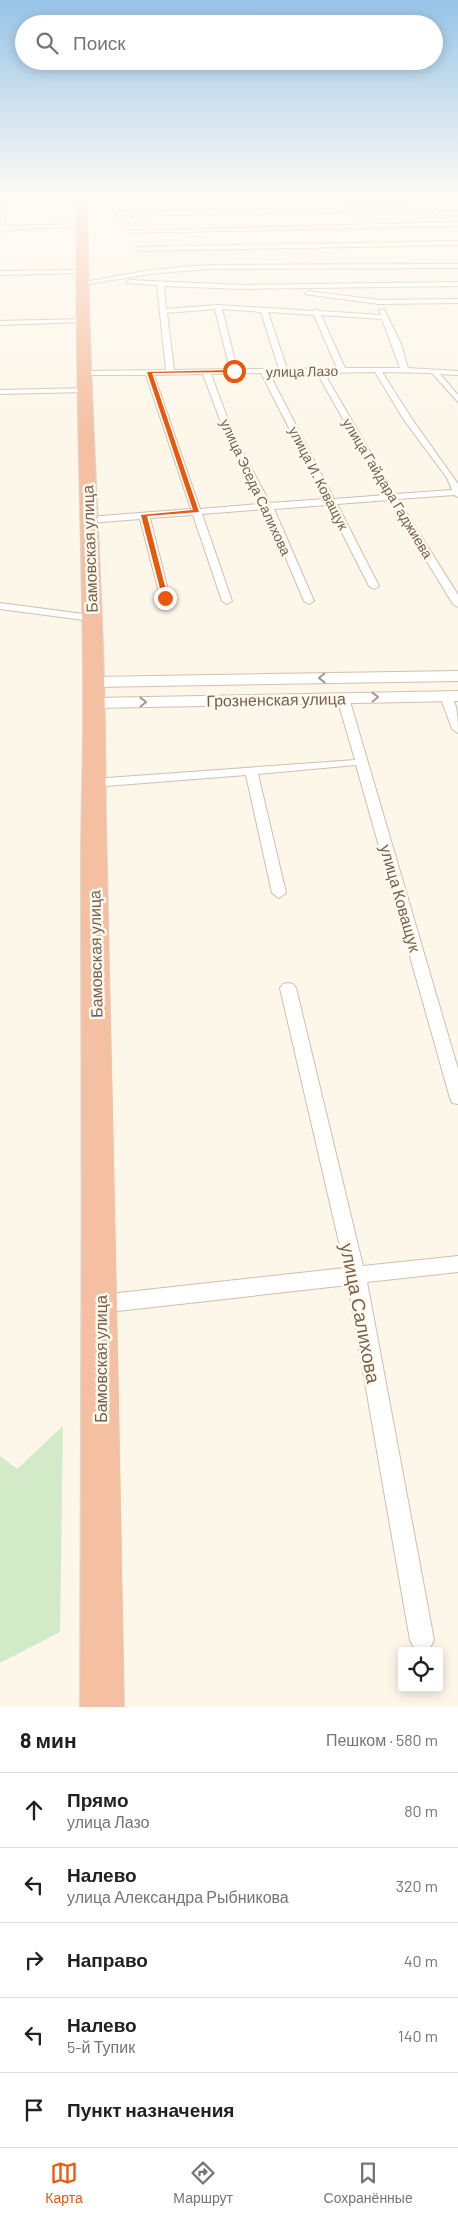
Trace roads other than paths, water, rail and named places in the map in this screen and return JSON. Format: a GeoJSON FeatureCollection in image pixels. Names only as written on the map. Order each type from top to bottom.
{"type":"FeatureCollection","features":[{"type":"Feature","properties":{"kind":"highway","name":"Бамовская улица"},"geometry":{"type":"LineString","coordinates":[[82,277],[81,320],[85,374],[94,692],[93,783],[100,1304],[102,1707]]}},
{"type":"Feature","properties":{"kind":"street"},"geometry":{"type":"LineString","coordinates":[[34,275],[82,277],[98,281],[242,287],[379,302],[458,301]]}},
{"type":"Feature","properties":{"kind":"street"},"geometry":{"type":"LineString","coordinates":[[98,281],[135,275]]}},
{"type":"Feature","properties":{"kind":"street"},"geometry":{"type":"LineString","coordinates":[[160,283],[170,372]]}},
{"type":"Feature","properties":{"kind":"street"},"geometry":{"type":"LineString","coordinates":[[242,287],[458,284]]}},
{"type":"Feature","properties":{"kind":"street"},"geometry":{"type":"LineString","coordinates":[[379,302],[405,370]]}},
{"type":"Feature","properties":{"kind":"street"},"geometry":{"type":"LineString","coordinates":[[164,309],[218,307],[316,311],[386,317]]}},
{"type":"Feature","properties":{"kind":"street"},"geometry":{"type":"LineString","coordinates":[[218,307],[234,371]]}},
{"type":"Feature","properties":{"kind":"street"},"geometry":{"type":"LineString","coordinates":[[264,309],[284,371]]}},
{"type":"Feature","properties":{"kind":"street"},"geometry":{"type":"LineString","coordinates":[[316,311],[342,370]]}},
{"type":"Feature","properties":{"kind":"street"},"geometry":{"type":"LineString","coordinates":[[0,323],[81,320]]}},
{"type":"Feature","properties":{"kind":"street","name":"улица Лазо"},"geometry":{"type":"LineString","coordinates":[[85,374],[319,370],[405,370],[458,373]]}},
{"type":"Feature","properties":{"kind":"street","name":"улица Гайдара Гаджиева"},"geometry":{"type":"LineString","coordinates":[[319,370],[362,448],[458,604]]}},
{"type":"Feature","properties":{"kind":"street"},"geometry":{"type":"LineString","coordinates":[[88,520],[458,493],[451,478],[408,420],[377,370]]}},
{"type":"Feature","properties":{"kind":"street","name":"улица И. Коващук"},"geometry":{"type":"LineString","coordinates":[[264,371],[374,586]]}},
{"type":"Feature","properties":{"kind":"street"},"geometry":{"type":"LineString","coordinates":[[149,372],[227,601]]}},
{"type":"Feature","properties":{"kind":"street","name":"улица Эседа Салихова"},"geometry":{"type":"LineString","coordinates":[[206,372],[230,436],[264,504],[269,507],[309,601]]}},
{"type":"Feature","properties":{"kind":"street"},"geometry":{"type":"LineString","coordinates":[[434,372],[458,400]]}},
{"type":"Feature","properties":{"kind":"street"},"geometry":{"type":"LineString","coordinates":[[0,392],[85,390]]}},
{"type":"Feature","properties":{"kind":"street"},"geometry":{"type":"LineString","coordinates":[[144,515],[165,598]]}},
{"type":"Feature","properties":{"kind":"street"},"geometry":{"type":"LineString","coordinates":[[0,606],[91,618]]}},
{"type":"Feature","properties":{"kind":"street","name":"Грозненская улица"},"geometry":{"type":"LineString","coordinates":[[94,692],[458,676]]}},
{"type":"Feature","properties":{"kind":"street","name":"Грозненская улица"},"geometry":{"type":"LineString","coordinates":[[94,692],[344,698],[452,696]]}},
{"type":"Feature","properties":{"kind":"street"},"geometry":{"type":"LineString","coordinates":[[452,696],[458,729]]}},
{"type":"Feature","properties":{"kind":"street","name":"улица Коващук"},"geometry":{"type":"LineString","coordinates":[[344,698],[458,1098]]}},
{"type":"Feature","properties":{"kind":"street"},"geometry":{"type":"LineString","coordinates":[[93,783],[351,763]]}},
{"type":"Feature","properties":{"kind":"street"},"geometry":{"type":"LineString","coordinates":[[251,770],[279,894]]}},
{"type":"Feature","properties":{"kind":"street","name":"улица Салихова"},"geometry":{"type":"LineString","coordinates":[[288,988],[356,1275],[422,1640]]}},
{"type":"Feature","properties":{"kind":"street"},"geometry":{"type":"LineString","coordinates":[[100,1304],[458,1264]]}}]}
